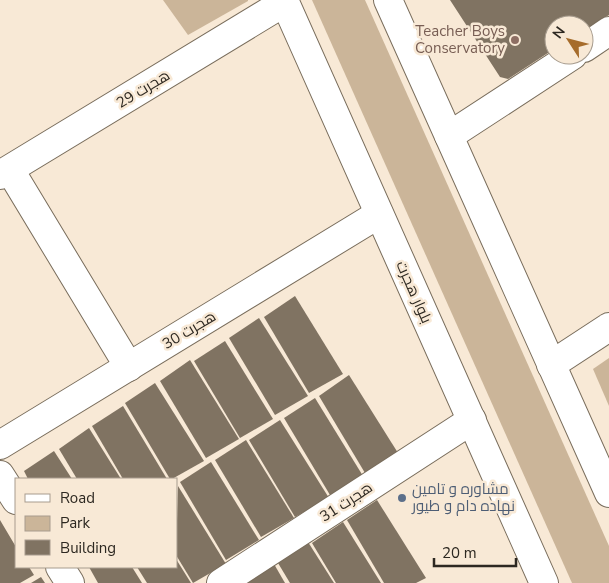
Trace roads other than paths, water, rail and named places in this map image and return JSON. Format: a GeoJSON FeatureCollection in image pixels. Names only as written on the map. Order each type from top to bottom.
{"type":"FeatureCollection","features":[{"type":"Feature","properties":{"kind":"street"},"geometry":{"type":"LineString","coordinates":[[388,0],[609,493]]}},
{"type":"Feature","properties":{"kind":"street","name":"هجرت 29"},"geometry":{"type":"LineString","coordinates":[[5,172],[285,1]]}},
{"type":"Feature","properties":{"kind":"street","name":"بلوار هجرت"},"geometry":{"type":"LineString","coordinates":[[285,1],[544,583]]}},
{"type":"Feature","properties":{"kind":"street"},"geometry":{"type":"LineString","coordinates":[[594,41],[609,31]]}},
{"type":"Feature","properties":{"kind":"street"},"geometry":{"type":"LineString","coordinates":[[449,136],[558,65]]}},
{"type":"Feature","properties":{"kind":"street"},"geometry":{"type":"LineString","coordinates":[[5,172],[129,366]]}},
{"type":"Feature","properties":{"kind":"street","name":"هجرت 30"},"geometry":{"type":"LineString","coordinates":[[0,445],[379,214]]}},
{"type":"Feature","properties":{"kind":"street"},"geometry":{"type":"LineString","coordinates":[[551,365],[609,327]]}},
{"type":"Feature","properties":{"kind":"street","name":"هجرت 31"},"geometry":{"type":"LineString","coordinates":[[221,583],[472,420]]}},
{"type":"Feature","properties":{"kind":"street"},"geometry":{"type":"LineString","coordinates":[[0,475],[15,498]]}},
{"type":"Feature","properties":{"kind":"street"},"geometry":{"type":"LineString","coordinates":[[61,568],[70,583]]}},
{"type":"Feature","properties":{"kind":"place","name":"Teacher Boys Conservatory"},"geometry":{"type":"Point","coordinates":[515,40]}},
{"type":"Feature","properties":{"kind":"place","name":"مشاوره و تامین نهاده دام و طیور"},"geometry":{"type":"Point","coordinates":[402,498]}}]}
